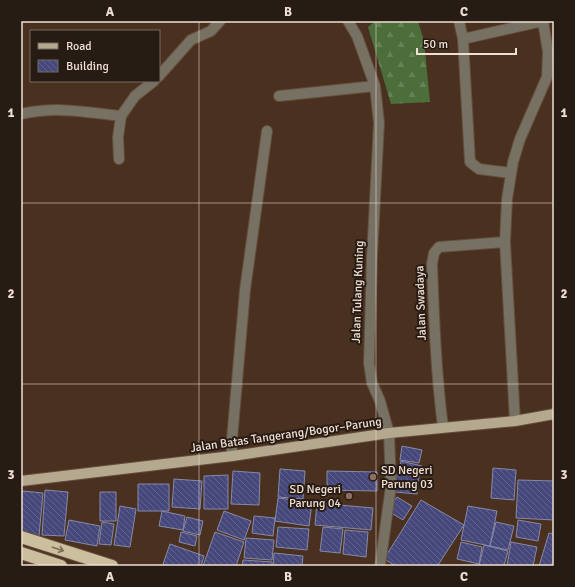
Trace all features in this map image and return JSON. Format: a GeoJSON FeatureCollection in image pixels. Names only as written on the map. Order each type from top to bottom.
{"type":"FeatureCollection","features":[{"type":"Feature","properties":{"kind":"highway"},"geometry":{"type":"LineString","coordinates":[[21,537],[112,566]]}},
{"type":"Feature","properties":{"kind":"highway"},"geometry":{"type":"LineString","coordinates":[[21,553],[61,566]]}},
{"type":"Feature","properties":{"kind":"main road","name":"Jalan Batas Tangerang/Bogor–Parung"},"geometry":{"type":"LineString","coordinates":[[21,481],[232,456],[389,434],[515,420],[554,414]]}},
{"type":"Feature","properties":{"kind":"street"},"geometry":{"type":"LineString","coordinates":[[160,75],[191,40],[211,31],[220,21]]}},
{"type":"Feature","properties":{"kind":"street","name":"Jalan Tulang Kuning"},"geometry":{"type":"LineString","coordinates":[[348,21],[357,36],[375,86],[380,123],[372,257],[369,363],[372,383],[380,401],[389,434],[391,486],[380,566]]}},
{"type":"Feature","properties":{"kind":"street"},"geometry":{"type":"LineString","coordinates":[[459,21],[463,39],[470,162],[479,169],[511,173]]}},
{"type":"Feature","properties":{"kind":"street"},"geometry":{"type":"LineString","coordinates":[[463,39],[543,21],[551,51],[547,77],[520,139],[511,173],[507,199],[505,242],[515,420]]}},
{"type":"Feature","properties":{"kind":"street"},"geometry":{"type":"LineString","coordinates":[[119,159],[118,137],[121,116],[135,96],[153,82]]}},
{"type":"Feature","properties":{"kind":"street"},"geometry":{"type":"LineString","coordinates":[[279,96],[375,86]]}},
{"type":"Feature","properties":{"kind":"street"},"geometry":{"type":"LineString","coordinates":[[21,114],[57,109],[121,116]]}},
{"type":"Feature","properties":{"kind":"street"},"geometry":{"type":"LineString","coordinates":[[232,456],[232,439],[245,290],[267,131]]}},
{"type":"Feature","properties":{"kind":"street","name":"Jalan Swadaya"},"geometry":{"type":"LineString","coordinates":[[443,427],[437,384],[432,264],[434,253],[439,247],[505,242]]}},
{"type":"Feature","properties":{"kind":"green space"},"geometry":{"type":"Polygon","coordinates":[[[375,21],[418,21],[424,41],[430,102],[391,104],[368,27],[375,21]]]}},
{"type":"Feature","properties":{"kind":"building"},"geometry":{"type":"Polygon","coordinates":[[[402,446],[422,450],[419,463],[400,460],[402,446]]]}},
{"type":"Feature","properties":{"kind":"building"},"geometry":{"type":"Polygon","coordinates":[[[401,461],[422,466],[420,475],[399,471],[401,461]]]}},
{"type":"Feature","properties":{"kind":"building"},"geometry":{"type":"Polygon","coordinates":[[[493,468],[516,470],[514,500],[491,498],[493,468]]]}},
{"type":"Feature","properties":{"kind":"building"},"geometry":{"type":"Polygon","coordinates":[[[280,469],[305,471],[303,499],[278,497],[280,469]]]}},
{"type":"Feature","properties":{"kind":"building"},"geometry":{"type":"Polygon","coordinates":[[[233,471],[260,473],[259,505],[231,504],[233,471]]]}},
{"type":"Feature","properties":{"kind":"building"},"geometry":{"type":"Polygon","coordinates":[[[327,471],[377,472],[377,491],[327,490],[327,471]]]}},
{"type":"Feature","properties":{"kind":"building"},"geometry":{"type":"Polygon","coordinates":[[[397,474],[419,476],[417,494],[395,492],[397,474]]]}},
{"type":"Feature","properties":{"kind":"building"},"geometry":{"type":"Polygon","coordinates":[[[228,475],[228,509],[204,509],[204,476],[228,475]]]}},
{"type":"Feature","properties":{"kind":"building"},"geometry":{"type":"Polygon","coordinates":[[[174,479],[202,481],[200,509],[172,507],[174,479]]]}},
{"type":"Feature","properties":{"kind":"building"},"geometry":{"type":"Polygon","coordinates":[[[518,480],[554,481],[554,520],[516,518],[518,480]]]}},
{"type":"Feature","properties":{"kind":"building"},"geometry":{"type":"Polygon","coordinates":[[[138,484],[169,484],[169,511],[138,511],[138,484]]]}},
{"type":"Feature","properties":{"kind":"building"},"geometry":{"type":"Polygon","coordinates":[[[45,490],[68,492],[64,536],[42,535],[45,490]]]}},
{"type":"Feature","properties":{"kind":"building"},"geometry":{"type":"Polygon","coordinates":[[[23,491],[43,493],[39,536],[21,534],[21,495],[23,491]]]}},
{"type":"Feature","properties":{"kind":"building"},"geometry":{"type":"Polygon","coordinates":[[[100,492],[116,492],[116,521],[100,521],[100,492]]]}},
{"type":"Feature","properties":{"kind":"building"},"geometry":{"type":"Polygon","coordinates":[[[397,497],[412,506],[403,520],[388,511],[397,497]]]}},
{"type":"Feature","properties":{"kind":"building"},"geometry":{"type":"Polygon","coordinates":[[[278,498],[312,502],[309,526],[275,521],[278,498]]]}},
{"type":"Feature","properties":{"kind":"building"},"geometry":{"type":"Polygon","coordinates":[[[421,500],[464,525],[438,565],[441,566],[396,566],[384,559],[421,500]]]}},
{"type":"Feature","properties":{"kind":"building"},"geometry":{"type":"Polygon","coordinates":[[[317,503],[373,508],[371,530],[315,525],[317,503]]]}},
{"type":"Feature","properties":{"kind":"building"},"geometry":{"type":"Polygon","coordinates":[[[120,506],[136,509],[130,547],[114,545],[120,506]]]}},
{"type":"Feature","properties":{"kind":"building"},"geometry":{"type":"Polygon","coordinates":[[[468,506],[497,511],[490,546],[461,540],[468,506]]]}},
{"type":"Feature","properties":{"kind":"building"},"geometry":{"type":"Polygon","coordinates":[[[162,511],[185,516],[183,530],[159,526],[162,511]]]}},
{"type":"Feature","properties":{"kind":"building"},"geometry":{"type":"Polygon","coordinates":[[[224,511],[251,521],[244,540],[217,530],[224,511]]]}},
{"type":"Feature","properties":{"kind":"building"},"geometry":{"type":"Polygon","coordinates":[[[254,516],[275,518],[273,536],[252,533],[254,516]]]}},
{"type":"Feature","properties":{"kind":"building"},"geometry":{"type":"Polygon","coordinates":[[[187,517],[203,521],[200,535],[183,531],[187,517]]]}},
{"type":"Feature","properties":{"kind":"building"},"geometry":{"type":"Polygon","coordinates":[[[69,520],[100,526],[97,546],[65,540],[69,520]]]}},
{"type":"Feature","properties":{"kind":"building"},"geometry":{"type":"Polygon","coordinates":[[[518,520],[541,524],[538,541],[516,537],[518,520]]]}},
{"type":"Feature","properties":{"kind":"building"},"geometry":{"type":"Polygon","coordinates":[[[102,522],[114,524],[111,545],[99,544],[102,522]]]}},
{"type":"Feature","properties":{"kind":"building"},"geometry":{"type":"Polygon","coordinates":[[[496,522],[514,526],[508,550],[490,546],[496,522]]]}},
{"type":"Feature","properties":{"kind":"building"},"geometry":{"type":"Polygon","coordinates":[[[278,527],[309,529],[307,550],[276,547],[278,527]]]}},
{"type":"Feature","properties":{"kind":"building"},"geometry":{"type":"Polygon","coordinates":[[[323,527],[343,529],[340,553],[320,551],[323,527]]]}},
{"type":"Feature","properties":{"kind":"building"},"geometry":{"type":"Polygon","coordinates":[[[345,530],[368,532],[366,557],[343,554],[345,530]]]}},
{"type":"Feature","properties":{"kind":"building"},"geometry":{"type":"Polygon","coordinates":[[[181,532],[197,536],[195,546],[179,542],[181,532]]]}},
{"type":"Feature","properties":{"kind":"building"},"geometry":{"type":"Polygon","coordinates":[[[215,532],[244,542],[236,566],[203,566],[215,532]]]}},
{"type":"Feature","properties":{"kind":"building"},"geometry":{"type":"Polygon","coordinates":[[[549,533],[554,534],[554,566],[539,566],[549,533]]]}},
{"type":"Feature","properties":{"kind":"building"},"geometry":{"type":"Polygon","coordinates":[[[246,538],[274,540],[272,560],[244,558],[246,538]]]}},
{"type":"Feature","properties":{"kind":"building"},"geometry":{"type":"Polygon","coordinates":[[[461,542],[482,547],[479,564],[457,559],[461,542]]]}},
{"type":"Feature","properties":{"kind":"building"},"geometry":{"type":"Polygon","coordinates":[[[511,542],[537,547],[533,566],[507,566],[511,542]]]}},
{"type":"Feature","properties":{"kind":"building"},"geometry":{"type":"Polygon","coordinates":[[[170,544],[204,556],[201,566],[169,566],[163,564],[170,544]]]}},
{"type":"Feature","properties":{"kind":"building"},"geometry":{"type":"Polygon","coordinates":[[[484,545],[508,551],[504,566],[479,566],[484,545]]]}},
{"type":"Feature","properties":{"kind":"building"},"geometry":{"type":"Polygon","coordinates":[[[274,553],[303,556],[302,566],[273,566],[274,553]]]}},
{"type":"Feature","properties":{"kind":"building"},"geometry":{"type":"Polygon","coordinates":[[[243,560],[272,562],[272,566],[242,566],[243,560]]]}},
{"type":"Feature","properties":{"kind":"place","name":"SD Negeri Parung 03"},"geometry":{"type":"Point","coordinates":[373,477]}},
{"type":"Feature","properties":{"kind":"place","name":"SD Negeri Parung 04"},"geometry":{"type":"Point","coordinates":[349,496]}}]}
